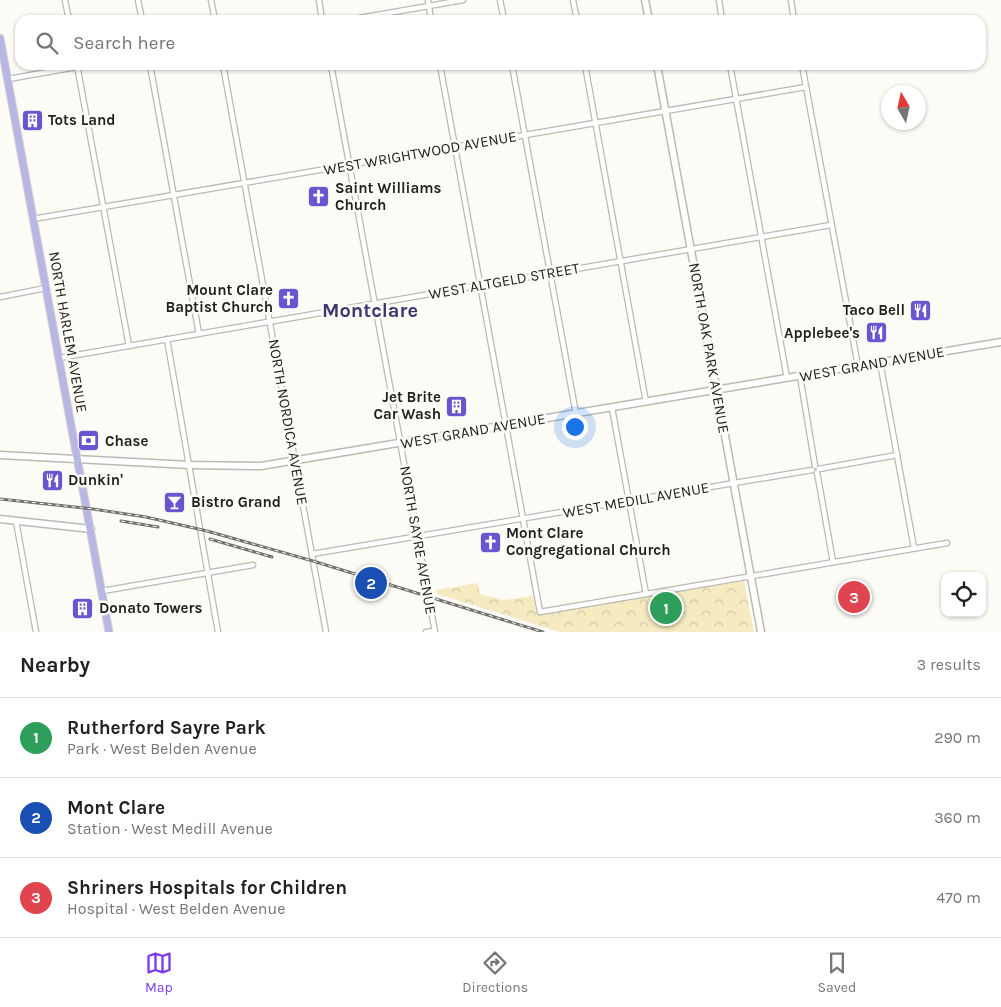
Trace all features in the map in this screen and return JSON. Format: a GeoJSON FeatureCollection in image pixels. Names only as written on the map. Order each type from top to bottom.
{"type":"FeatureCollection","features":[{"type":"Feature","properties":{"kind":"main road"},"geometry":{"type":"LineString","coordinates":[[645,0],[648,15]]}},
{"type":"Feature","properties":{"kind":"main road","name":"NORTH HARLEM AVENUE"},"geometry":{"type":"LineString","coordinates":[[0,38],[110,632]]}},
{"type":"Feature","properties":{"kind":"main road","name":"NORTH OAK PARK AVENUE"},"geometry":{"type":"LineString","coordinates":[[658,70],[761,632]]}},
{"type":"Feature","properties":{"kind":"main road","name":"WEST GRAND AVENUE"},"geometry":{"type":"LineString","coordinates":[[0,455],[257,466],[1001,342]]}},
{"type":"Feature","properties":{"kind":"main road"},"geometry":{"type":"LineString","coordinates":[[0,519],[90,529]]}},
{"type":"Feature","properties":{"kind":"street"},"geometry":{"type":"LineString","coordinates":[[65,0],[68,15]]}},
{"type":"Feature","properties":{"kind":"street"},"geometry":{"type":"LineString","coordinates":[[138,0],[141,15]]}},
{"type":"Feature","properties":{"kind":"street"},"geometry":{"type":"LineString","coordinates":[[211,0],[214,15]]}},
{"type":"Feature","properties":{"kind":"street"},"geometry":{"type":"LineString","coordinates":[[319,0],[321,15]]}},
{"type":"Feature","properties":{"kind":"street"},"geometry":{"type":"LineString","coordinates":[[428,0],[431,15]]}},
{"type":"Feature","properties":{"kind":"street"},"geometry":{"type":"LineString","coordinates":[[377,15],[463,0]]}},
{"type":"Feature","properties":{"kind":"street"},"geometry":{"type":"LineString","coordinates":[[500,0],[503,15]]}},
{"type":"Feature","properties":{"kind":"street"},"geometry":{"type":"LineString","coordinates":[[573,0],[576,15]]}},
{"type":"Feature","properties":{"kind":"street"},"geometry":{"type":"LineString","coordinates":[[719,0],[721,15]]}},
{"type":"Feature","properties":{"kind":"street"},"geometry":{"type":"LineString","coordinates":[[791,0],[793,15]]}},
{"type":"Feature","properties":{"kind":"street"},"geometry":{"type":"LineString","coordinates":[[8,79],[56,70]]}},
{"type":"Feature","properties":{"kind":"street"},"geometry":{"type":"LineString","coordinates":[[78,70],[129,346]]}},
{"type":"Feature","properties":{"kind":"street"},"geometry":{"type":"LineString","coordinates":[[151,70],[199,334]]}},
{"type":"Feature","properties":{"kind":"street","name":"NORTH NORDICA AVENUE"},"geometry":{"type":"LineString","coordinates":[[224,70],[326,632]]}},
{"type":"Feature","properties":{"kind":"street","name":"NORTH SAYRE AVENUE"},"geometry":{"type":"LineString","coordinates":[[332,70],[434,631]]}},
{"type":"Feature","properties":{"kind":"street"},"geometry":{"type":"LineString","coordinates":[[441,70],[540,612],[947,543]]}},
{"type":"Feature","properties":{"kind":"street"},"geometry":{"type":"LineString","coordinates":[[513,70],[576,414]]}},
{"type":"Feature","properties":{"kind":"street"},"geometry":{"type":"LineString","coordinates":[[586,70],[646,402]]}},
{"type":"Feature","properties":{"kind":"street"},"geometry":{"type":"LineString","coordinates":[[731,70],[787,378]]}},
{"type":"Feature","properties":{"kind":"street"},"geometry":{"type":"LineString","coordinates":[[803,70],[858,366]]}},
{"type":"Feature","properties":{"kind":"street","name":"WEST WRIGHTWOOD AVENUE"},"geometry":{"type":"LineString","coordinates":[[33,219],[806,87]]}},
{"type":"Feature","properties":{"kind":"street","name":"WEST ALTGELD STREET"},"geometry":{"type":"LineString","coordinates":[[59,358],[831,225]]}},
{"type":"Feature","properties":{"kind":"street"},"geometry":{"type":"LineString","coordinates":[[0,297],[46,288]]}},
{"type":"Feature","properties":{"kind":"street"},"geometry":{"type":"LineString","coordinates":[[167,339],[218,632]]}},
{"type":"Feature","properties":{"kind":"street"},"geometry":{"type":"LineString","coordinates":[[880,362],[914,548]]}},
{"type":"Feature","properties":{"kind":"street"},"geometry":{"type":"LineString","coordinates":[[800,376],[833,562]]}},
{"type":"Feature","properties":{"kind":"street"},"geometry":{"type":"LineString","coordinates":[[612,408],[646,594]]}},
{"type":"Feature","properties":{"kind":"street","name":"WEST MEDILL AVENUE"},"geometry":{"type":"LineString","coordinates":[[312,554],[523,520],[897,455]]}},
{"type":"Feature","properties":{"kind":"street"},"geometry":{"type":"LineString","coordinates":[[16,521],[36,632]]}},
{"type":"Feature","properties":{"kind":"street"},"geometry":{"type":"LineString","coordinates":[[102,591],[253,565]]}},
{"type":"Feature","properties":{"kind":"street"},"geometry":{"type":"LineString","coordinates":[[426,632],[434,631]]}},
{"type":"Feature","properties":{"kind":"green space"},"geometry":{"type":"Polygon","coordinates":[[[744,581],[754,632],[560,632],[437,594],[436,590],[478,583],[480,594],[504,600],[533,596],[537,615],[744,581]]]}},
{"type":"Feature","properties":{"kind":"railway"},"geometry":{"type":"LineString","coordinates":[[0,499],[146,517],[207,531],[313,561],[543,632]]}},
{"type":"Feature","properties":{"kind":"railway"},"geometry":{"type":"LineString","coordinates":[[121,521],[158,527]]}},
{"type":"Feature","properties":{"kind":"railway"},"geometry":{"type":"LineString","coordinates":[[210,539],[272,557]]}},
{"type":"Feature","properties":{"kind":"place","name":"Tots Land"},"geometry":{"type":"Point","coordinates":[32,120]}},
{"type":"Feature","properties":{"kind":"place","name":"Saint Williams Church"},"geometry":{"type":"Point","coordinates":[319,197]}},
{"type":"Feature","properties":{"kind":"place","name":"Mount Clare Baptist Church"},"geometry":{"type":"Point","coordinates":[289,299]}},
{"type":"Feature","properties":{"kind":"place","name":"Taco Bell"},"geometry":{"type":"Point","coordinates":[921,310]}},
{"type":"Feature","properties":{"kind":"place","name":"Applebee's"},"geometry":{"type":"Point","coordinates":[876,333]}},
{"type":"Feature","properties":{"kind":"place","name":"Jet Brite Car Wash"},"geometry":{"type":"Point","coordinates":[457,406]}},
{"type":"Feature","properties":{"kind":"place","name":"Chase"},"geometry":{"type":"Point","coordinates":[89,441]}},
{"type":"Feature","properties":{"kind":"place","name":"Dunkin'"},"geometry":{"type":"Point","coordinates":[52,480]}},
{"type":"Feature","properties":{"kind":"place","name":"Bistro Grand"},"geometry":{"type":"Point","coordinates":[175,502]}},
{"type":"Feature","properties":{"kind":"place","name":"Mont Clare Congregational Church"},"geometry":{"type":"Point","coordinates":[490,542]}},
{"type":"Feature","properties":{"kind":"place","name":"Mont Clare"},"geometry":{"type":"Point","coordinates":[371,583]}},
{"type":"Feature","properties":{"kind":"place","name":"Shriners Hospitals for Children"},"geometry":{"type":"Point","coordinates":[854,597]}},
{"type":"Feature","properties":{"kind":"place","name":"Donato Towers"},"geometry":{"type":"Point","coordinates":[83,608]}},
{"type":"Feature","properties":{"kind":"place","name":"Rutherford Sayre Park"},"geometry":{"type":"Point","coordinates":[666,608]}},
{"type":"Feature","properties":{"kind":"district","name":"Montclare"},"geometry":{"type":"Point","coordinates":[370,310]}}]}
